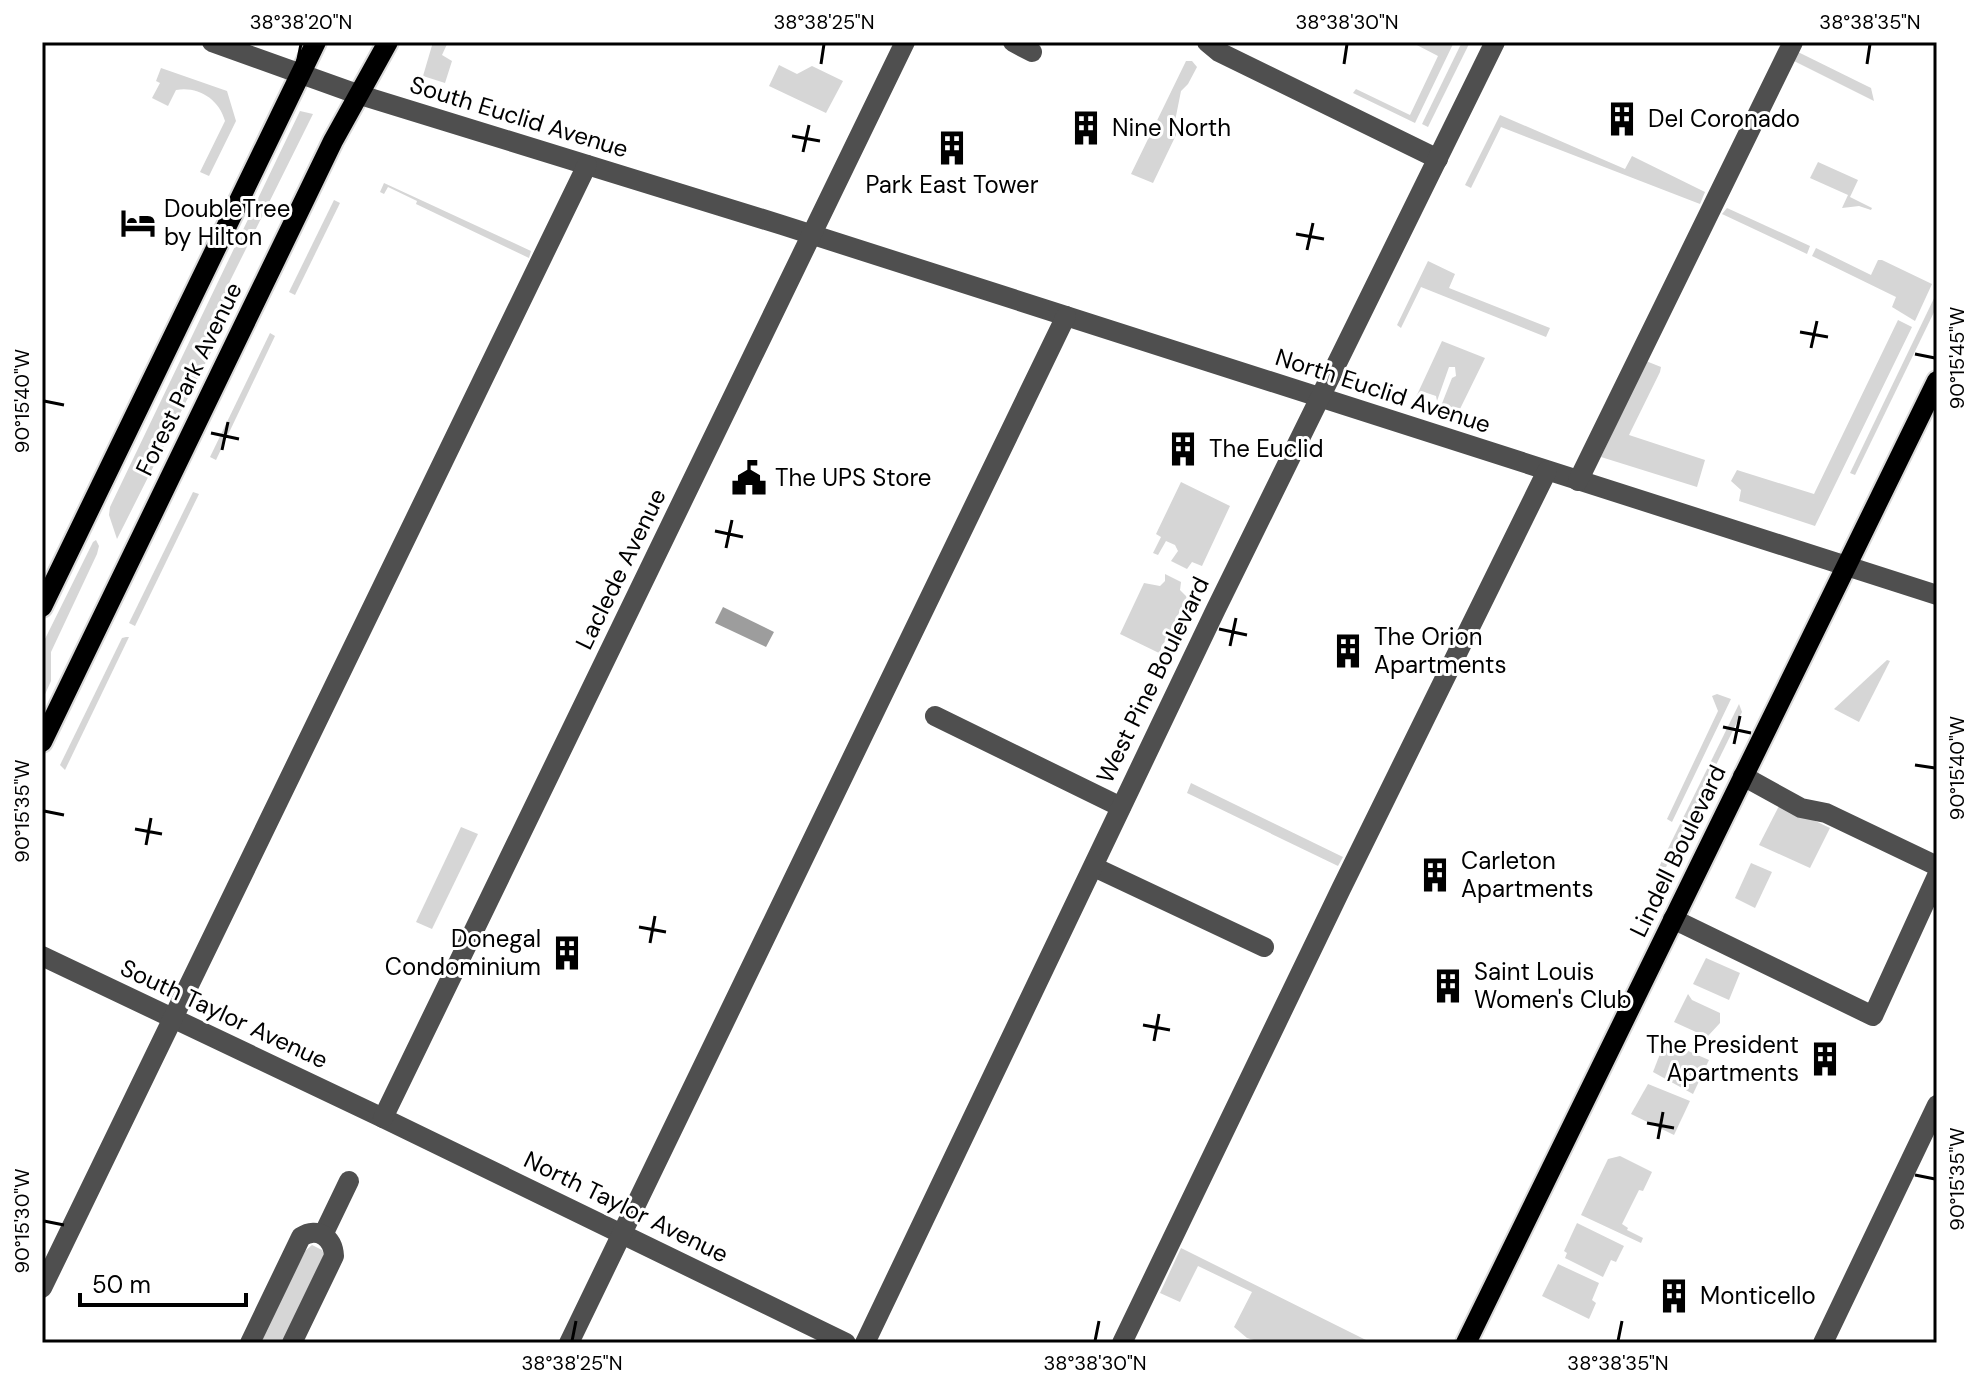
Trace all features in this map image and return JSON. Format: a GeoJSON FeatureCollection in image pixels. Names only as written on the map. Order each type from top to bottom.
{"type":"FeatureCollection","features":[{"type":"Feature","properties":{"kind":"main road","name":"Forest Park Avenue"},"geometry":{"type":"LineString","coordinates":[[42,607],[316,42]]}},
{"type":"Feature","properties":{"kind":"main road","name":"Forest Park Avenue"},"geometry":{"type":"LineString","coordinates":[[42,742],[357,94],[388,42]]}},
{"type":"Feature","properties":{"kind":"main road","name":"Lindell Boulevard"},"geometry":{"type":"LineString","coordinates":[[1466,1343],[1937,381]]}},
{"type":"Feature","properties":{"kind":"street","name":"South Euclid Avenue"},"geometry":{"type":"LineString","coordinates":[[212,42],[357,94],[813,235]]}},
{"type":"Feature","properties":{"kind":"street","name":"Laclede Avenue"},"geometry":{"type":"LineString","coordinates":[[383,1118],[905,42]]}},
{"type":"Feature","properties":{"kind":"street"},"geometry":{"type":"LineString","coordinates":[[1013,42],[1032,52]]}},
{"type":"Feature","properties":{"kind":"street","name":"West Pine Boulevard"},"geometry":{"type":"LineString","coordinates":[[865,1343],[1121,807],[1495,42]]}},
{"type":"Feature","properties":{"kind":"street"},"geometry":{"type":"LineString","coordinates":[[1578,481],[1793,42]]}},
{"type":"Feature","properties":{"kind":"street"},"geometry":{"type":"LineString","coordinates":[[1208,43],[1219,52],[1438,159]]}},
{"type":"Feature","properties":{"kind":"street"},"geometry":{"type":"LineString","coordinates":[[42,1288],[587,165]]}},
{"type":"Feature","properties":{"kind":"street","name":"North Euclid Avenue"},"geometry":{"type":"LineString","coordinates":[[813,235],[1937,595]]}},
{"type":"Feature","properties":{"kind":"street"},"geometry":{"type":"LineString","coordinates":[[569,1343],[1066,316]]}},
{"type":"Feature","properties":{"kind":"street"},"geometry":{"type":"LineString","coordinates":[[1122,1343],[1547,471]]}},
{"type":"Feature","properties":{"kind":"street"},"geometry":{"type":"LineString","coordinates":[[935,716],[1121,807]]}},
{"type":"Feature","properties":{"kind":"street"},"geometry":{"type":"LineString","coordinates":[[1743,776],[1801,808],[1826,813],[1937,866]]}},
{"type":"Feature","properties":{"kind":"street"},"geometry":{"type":"LineString","coordinates":[[1094,867],[1264,947]]}},
{"type":"Feature","properties":{"kind":"street"},"geometry":{"type":"LineString","coordinates":[[1673,919],[1873,1016],[1937,876]]}},
{"type":"Feature","properties":{"kind":"street","name":"South Taylor Avenue"},"geometry":{"type":"LineString","coordinates":[[42,956],[383,1118]]}},
{"type":"Feature","properties":{"kind":"street"},"geometry":{"type":"LineString","coordinates":[[1823,1343],[1937,1105]]}},
{"type":"Feature","properties":{"kind":"street","name":"North Taylor Avenue"},"geometry":{"type":"LineString","coordinates":[[383,1118],[846,1343]]}},
{"type":"Feature","properties":{"kind":"street"},"geometry":{"type":"LineString","coordinates":[[323,1235],[349,1181]]}},
{"type":"Feature","properties":{"kind":"street"},"geometry":{"type":"LineString","coordinates":[[250,1343],[301,1237],[308,1232],[323,1235],[334,1247],[334,1256],[292,1343]]}},
{"type":"Feature","properties":{"kind":"shaded area"},"geometry":{"type":"Polygon","coordinates":[[[433,42],[448,42],[442,55],[452,61],[445,83],[423,76],[433,42]]]}},
{"type":"Feature","properties":{"kind":"shaded area"},"geometry":{"type":"Polygon","coordinates":[[[1411,42],[1426,45],[1427,42],[1454,42],[1415,123],[1353,93],[1356,89],[1410,115],[1438,56],[1411,42]]]}},
{"type":"Feature","properties":{"kind":"shaded area"},"geometry":{"type":"Polygon","coordinates":[[[1462,42],[1470,42],[1428,127],[1422,124],[1462,42]]]}},
{"type":"Feature","properties":{"kind":"shaded area"},"geometry":{"type":"Polygon","coordinates":[[[1798,52],[1871,88],[1874,101],[1794,61],[1798,52]]]}},
{"type":"Feature","properties":{"kind":"shaded area"},"geometry":{"type":"Polygon","coordinates":[[[1186,61],[1192,61],[1197,67],[1181,91],[1175,121],[1176,135],[1153,183],[1131,174],[1186,61]]]}},
{"type":"Feature","properties":{"kind":"shaded area"},"geometry":{"type":"Polygon","coordinates":[[[779,65],[797,74],[812,66],[843,81],[826,113],[769,86],[779,65]]]}},
{"type":"Feature","properties":{"kind":"shaded area"},"geometry":{"type":"Polygon","coordinates":[[[161,68],[227,91],[236,121],[209,176],[200,172],[225,121],[222,113],[213,100],[192,90],[176,90],[168,106],[152,98],[160,83],[156,81],[161,68]]]}},
{"type":"Feature","properties":{"kind":"shaded area"},"geometry":{"type":"Polygon","coordinates":[[[300,111],[313,114],[230,281],[216,342],[117,539],[109,515],[110,507],[300,111]]]}},
{"type":"Feature","properties":{"kind":"shaded area"},"geometry":{"type":"Polygon","coordinates":[[[1500,115],[1625,169],[1632,156],[1705,192],[1700,204],[1501,127],[1471,188],[1465,185],[1500,115]]]}},
{"type":"Feature","properties":{"kind":"shaded area"},"geometry":{"type":"Polygon","coordinates":[[[1818,162],[1858,180],[1850,197],[1871,210],[1859,206],[1842,208],[1848,195],[1810,178],[1818,162]]]}},
{"type":"Feature","properties":{"kind":"shaded area"},"geometry":{"type":"Polygon","coordinates":[[[384,183],[531,251],[529,258],[416,204],[417,201],[388,187],[384,194],[380,192],[384,183]]]}},
{"type":"Feature","properties":{"kind":"shaded area"},"geometry":{"type":"Polygon","coordinates":[[[334,200],[340,203],[295,295],[289,292],[334,200]]]}},
{"type":"Feature","properties":{"kind":"shaded area"},"geometry":{"type":"Polygon","coordinates":[[[1727,208],[1810,246],[1807,254],[1722,214],[1727,208]]]}},
{"type":"Feature","properties":{"kind":"shaded area"},"geometry":{"type":"Polygon","coordinates":[[[1816,248],[1871,275],[1878,260],[1882,260],[1932,284],[1915,321],[1892,307],[1896,297],[1812,256],[1816,248]]]}},
{"type":"Feature","properties":{"kind":"shaded area"},"geometry":{"type":"Polygon","coordinates":[[[1428,261],[1455,274],[1449,288],[1550,328],[1546,337],[1421,287],[1401,328],[1397,325],[1428,261]]]}},
{"type":"Feature","properties":{"kind":"shaded area"},"geometry":{"type":"Polygon","coordinates":[[[1937,292],[1937,306],[1855,475],[1850,473],[1937,292]]]}},
{"type":"Feature","properties":{"kind":"shaded area"},"geometry":{"type":"Polygon","coordinates":[[[1898,320],[1912,327],[1815,526],[1739,501],[1741,490],[1731,481],[1737,470],[1814,494],[1898,320]]]}},
{"type":"Feature","properties":{"kind":"shaded area"},"geometry":{"type":"Polygon","coordinates":[[[270,333],[275,336],[216,460],[210,457],[270,333]]]}},
{"type":"Feature","properties":{"kind":"shaded area"},"geometry":{"type":"Polygon","coordinates":[[[1442,341],[1485,358],[1459,411],[1441,406],[1452,378],[1456,376],[1455,367],[1449,367],[1437,401],[1436,396],[1424,392],[1419,398],[1416,397],[1442,341]]]}},
{"type":"Feature","properties":{"kind":"shaded area"},"geometry":{"type":"Polygon","coordinates":[[[1646,361],[1661,367],[1660,372],[1629,435],[1705,460],[1697,487],[1601,457],[1646,361]]]}},
{"type":"Feature","properties":{"kind":"shaded area"},"geometry":{"type":"Polygon","coordinates":[[[1181,482],[1230,506],[1202,566],[1192,562],[1187,569],[1171,561],[1178,551],[1175,545],[1166,541],[1158,555],[1153,553],[1161,537],[1156,534],[1181,482]]]}},
{"type":"Feature","properties":{"kind":"shaded area"},"geometry":{"type":"Polygon","coordinates":[[[193,492],[199,494],[135,626],[129,623],[193,492]]]}},
{"type":"Feature","properties":{"kind":"shaded area"},"geometry":{"type":"Polygon","coordinates":[[[96,540],[99,546],[97,554],[51,652],[51,681],[42,701],[42,645],[96,540]]]}},
{"type":"Feature","properties":{"kind":"shaded area"},"geometry":{"type":"Polygon","coordinates":[[[1165,574],[1181,582],[1180,590],[1187,597],[1159,653],[1120,634],[1144,583],[1160,586],[1165,581],[1165,574]]]}},
{"type":"Feature","properties":{"kind":"shaded area"},"geometry":{"type":"Polygon","coordinates":[[[723,607],[774,632],[766,647],[715,623],[723,607]]]}},
{"type":"Feature","properties":{"kind":"shaded area"},"geometry":{"type":"Polygon","coordinates":[[[129,637],[65,770],[60,765],[122,638],[129,637]]]}},
{"type":"Feature","properties":{"kind":"shaded area"},"geometry":{"type":"Polygon","coordinates":[[[1887,660],[1890,661],[1859,722],[1834,709],[1887,660]]]}},
{"type":"Feature","properties":{"kind":"shaded area"},"geometry":{"type":"Polygon","coordinates":[[[1717,694],[1731,699],[1672,822],[1667,819],[1718,711],[1712,696],[1717,694]]]}},
{"type":"Feature","properties":{"kind":"shaded area"},"geometry":{"type":"Polygon","coordinates":[[[1739,704],[1742,712],[1666,867],[1659,867],[1739,704]]]}},
{"type":"Feature","properties":{"kind":"shaded area"},"geometry":{"type":"Polygon","coordinates":[[[1191,783],[1343,857],[1338,866],[1187,793],[1191,783]]]}},
{"type":"Feature","properties":{"kind":"shaded area"},"geometry":{"type":"Polygon","coordinates":[[[1780,804],[1830,828],[1810,868],[1759,845],[1780,804]]]}},
{"type":"Feature","properties":{"kind":"shaded area"},"geometry":{"type":"Polygon","coordinates":[[[461,827],[478,834],[432,929],[416,922],[461,827]]]}},
{"type":"Feature","properties":{"kind":"shaded area"},"geometry":{"type":"Polygon","coordinates":[[[1751,863],[1772,872],[1755,908],[1735,898],[1751,863]]]}},
{"type":"Feature","properties":{"kind":"shaded area"},"geometry":{"type":"Polygon","coordinates":[[[1706,958],[1740,973],[1729,1000],[1693,984],[1706,958]]]}},
{"type":"Feature","properties":{"kind":"shaded area"},"geometry":{"type":"Polygon","coordinates":[[[1688,994],[1692,1000],[1720,1013],[1720,1023],[1707,1037],[1674,1022],[1688,994]]]}},
{"type":"Feature","properties":{"kind":"shaded area"},"geometry":{"type":"Polygon","coordinates":[[[1665,1041],[1709,1060],[1693,1094],[1653,1072],[1665,1041]]]}},
{"type":"Feature","properties":{"kind":"shaded area"},"geometry":{"type":"Polygon","coordinates":[[[1648,1084],[1690,1101],[1674,1135],[1631,1114],[1648,1084]]]}},
{"type":"Feature","properties":{"kind":"shaded area"},"geometry":{"type":"Polygon","coordinates":[[[1620,1156],[1652,1172],[1622,1224],[1643,1238],[1641,1243],[1581,1215],[1608,1159],[1620,1156]]]}},
{"type":"Feature","properties":{"kind":"shaded area"},"geometry":{"type":"Polygon","coordinates":[[[1577,1223],[1624,1246],[1616,1262],[1611,1260],[1603,1277],[1565,1258],[1567,1253],[1564,1251],[1577,1223]]]}},
{"type":"Feature","properties":{"kind":"shaded area"},"geometry":{"type":"Polygon","coordinates":[[[312,1245],[322,1250],[324,1255],[282,1343],[260,1343],[305,1251],[312,1245]]]}},
{"type":"Feature","properties":{"kind":"shaded area"},"geometry":{"type":"Polygon","coordinates":[[[1181,1248],[1372,1343],[1264,1343],[1247,1338],[1234,1327],[1252,1292],[1198,1266],[1180,1302],[1160,1293],[1181,1248]]]}},
{"type":"Feature","properties":{"kind":"shaded area"},"geometry":{"type":"Polygon","coordinates":[[[1558,1264],[1599,1283],[1592,1300],[1596,1303],[1589,1319],[1542,1296],[1558,1264]]]}},
{"type":"Feature","properties":{"kind":"place","name":"Del Coronado"},"geometry":{"type":"Point","coordinates":[1622,119]}},
{"type":"Feature","properties":{"kind":"place","name":"Nine North"},"geometry":{"type":"Point","coordinates":[1086,128]}},
{"type":"Feature","properties":{"kind":"place","name":"Park East Tower"},"geometry":{"type":"Point","coordinates":[952,148]}},
{"type":"Feature","properties":{"kind":"place","name":"DoubleTree by Hilton"},"geometry":{"type":"Point","coordinates":[138,223]}},
{"type":"Feature","properties":{"kind":"place","name":"The Euclid"},"geometry":{"type":"Point","coordinates":[1183,449]}},
{"type":"Feature","properties":{"kind":"place","name":"The UPS Store"},"geometry":{"type":"Point","coordinates":[749,478]}},
{"type":"Feature","properties":{"kind":"place","name":"The Orion Apartments"},"geometry":{"type":"Point","coordinates":[1348,651]}},
{"type":"Feature","properties":{"kind":"place","name":"Carleton Apartments"},"geometry":{"type":"Point","coordinates":[1435,875]}},
{"type":"Feature","properties":{"kind":"place","name":"Donegal Condominium"},"geometry":{"type":"Point","coordinates":[567,953]}},
{"type":"Feature","properties":{"kind":"place","name":"Saint Louis Women's Club"},"geometry":{"type":"Point","coordinates":[1448,986]}},
{"type":"Feature","properties":{"kind":"place","name":"The President Apartments"},"geometry":{"type":"Point","coordinates":[1825,1059]}},
{"type":"Feature","properties":{"kind":"place","name":"Monticello"},"geometry":{"type":"Point","coordinates":[1674,1296]}}]}
